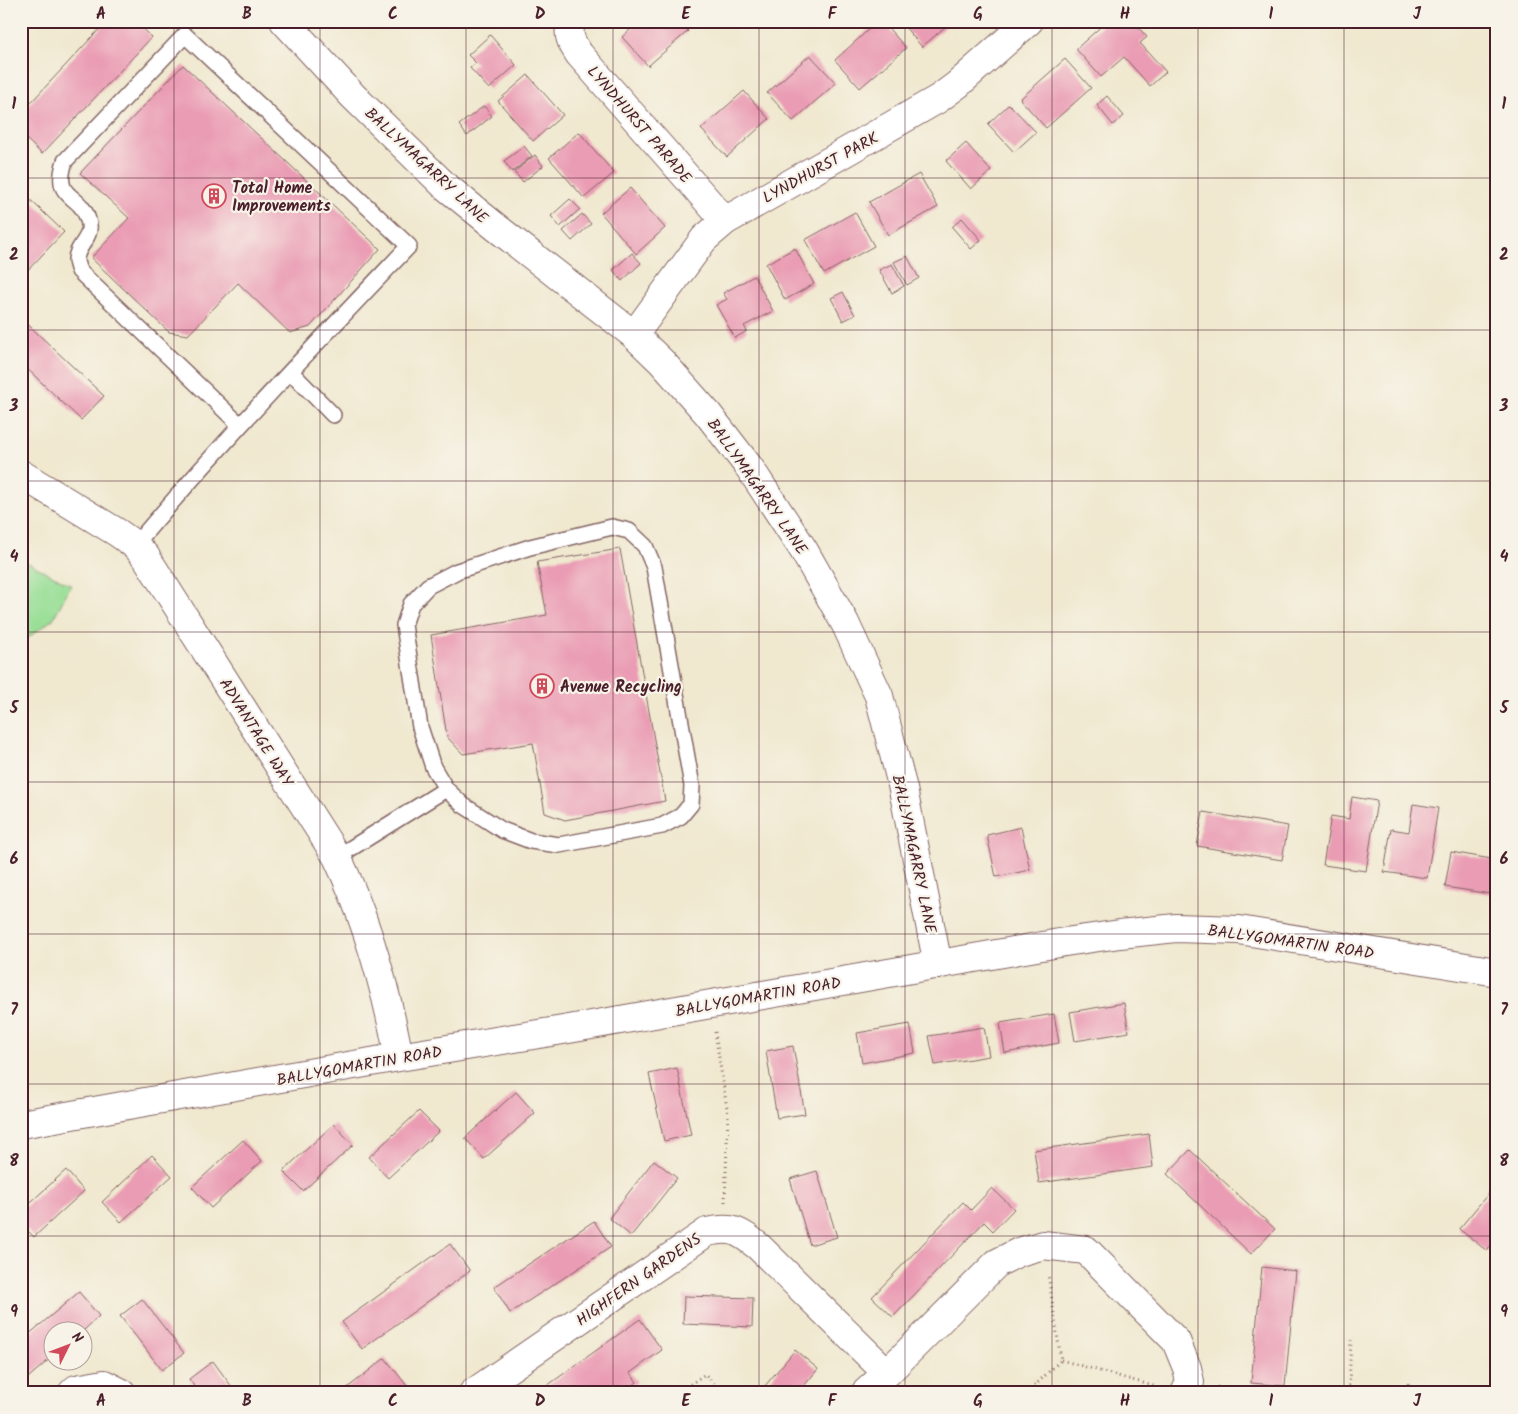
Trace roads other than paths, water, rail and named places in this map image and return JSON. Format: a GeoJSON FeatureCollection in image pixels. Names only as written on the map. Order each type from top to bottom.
{"type":"FeatureCollection","features":[{"type":"Feature","properties":{"kind":"street","name":"BALLYMAGARRY LANE"},"geometry":{"type":"LineString","coordinates":[[284,21],[353,96],[444,184],[634,335],[662,362],[708,414],[749,467],[803,549],[844,623],[879,696],[903,789],[938,964]]}},
{"type":"Feature","properties":{"kind":"street","name":"LYNDHURST PARADE"},"geometry":{"type":"LineString","coordinates":[[572,21],[570,39],[579,54],[725,220]]}},
{"type":"Feature","properties":{"kind":"street","name":"LYNDHURST PARK"},"geometry":{"type":"LineString","coordinates":[[634,335],[704,239],[725,220],[938,99],[1029,21]]}},
{"type":"Feature","properties":{"kind":"street","name":"ADVANTAGE WAY"},"geometry":{"type":"LineString","coordinates":[[21,474],[118,533],[135,545],[146,557],[337,857],[370,940],[399,1057]]}},
{"type":"Feature","properties":{"kind":"street","name":"BALLYGOMARTIN ROAD"},"geometry":{"type":"LineString","coordinates":[[21,1124],[938,964],[1120,934],[1176,928],[1239,930],[1497,972]]}},
{"type":"Feature","properties":{"kind":"street","name":"HIGHFERN GARDENS"},"geometry":{"type":"LineString","coordinates":[[473,1393],[706,1232],[724,1228],[742,1233],[760,1247],[887,1374]]}},
{"type":"Feature","properties":{"kind":"street"},"geometry":{"type":"LineString","coordinates":[[865,1393],[887,1374],[997,1263],[1020,1252],[1044,1245],[1086,1250],[1176,1341],[1187,1368],[1190,1382],[1173,1390]]}},
{"type":"Feature","properties":{"kind":"street"},"geometry":{"type":"LineString","coordinates":[[72,1393],[76,1389],[104,1384],[122,1393]]}},
{"type":"Feature","properties":{"kind":"lane"},"geometry":{"type":"LineString","coordinates":[[135,545],[176,496],[240,426],[409,246],[185,35],[65,161],[61,174],[63,190],[84,210],[89,223],[88,237],[76,259],[79,271],[240,426]]}},
{"type":"Feature","properties":{"kind":"lane"},"geometry":{"type":"LineString","coordinates":[[290,372],[334,414]]}},
{"type":"Feature","properties":{"kind":"lane"},"geometry":{"type":"LineString","coordinates":[[612,527],[629,531],[646,546],[654,567],[692,786],[691,804],[681,816],[662,826],[559,845],[531,841],[502,830],[463,805],[446,789],[433,767],[420,727],[404,625],[411,604],[428,586],[457,571],[530,546],[612,527]]}},
{"type":"Feature","properties":{"kind":"lane"},"geometry":{"type":"LineString","coordinates":[[337,857],[446,789]]}},
{"type":"Feature","properties":{"kind":"place","name":"Total Home Improvements"},"geometry":{"type":"Point","coordinates":[214,196]}},
{"type":"Feature","properties":{"kind":"place","name":"Avenue Recycling"},"geometry":{"type":"Point","coordinates":[542,686]}}]}
